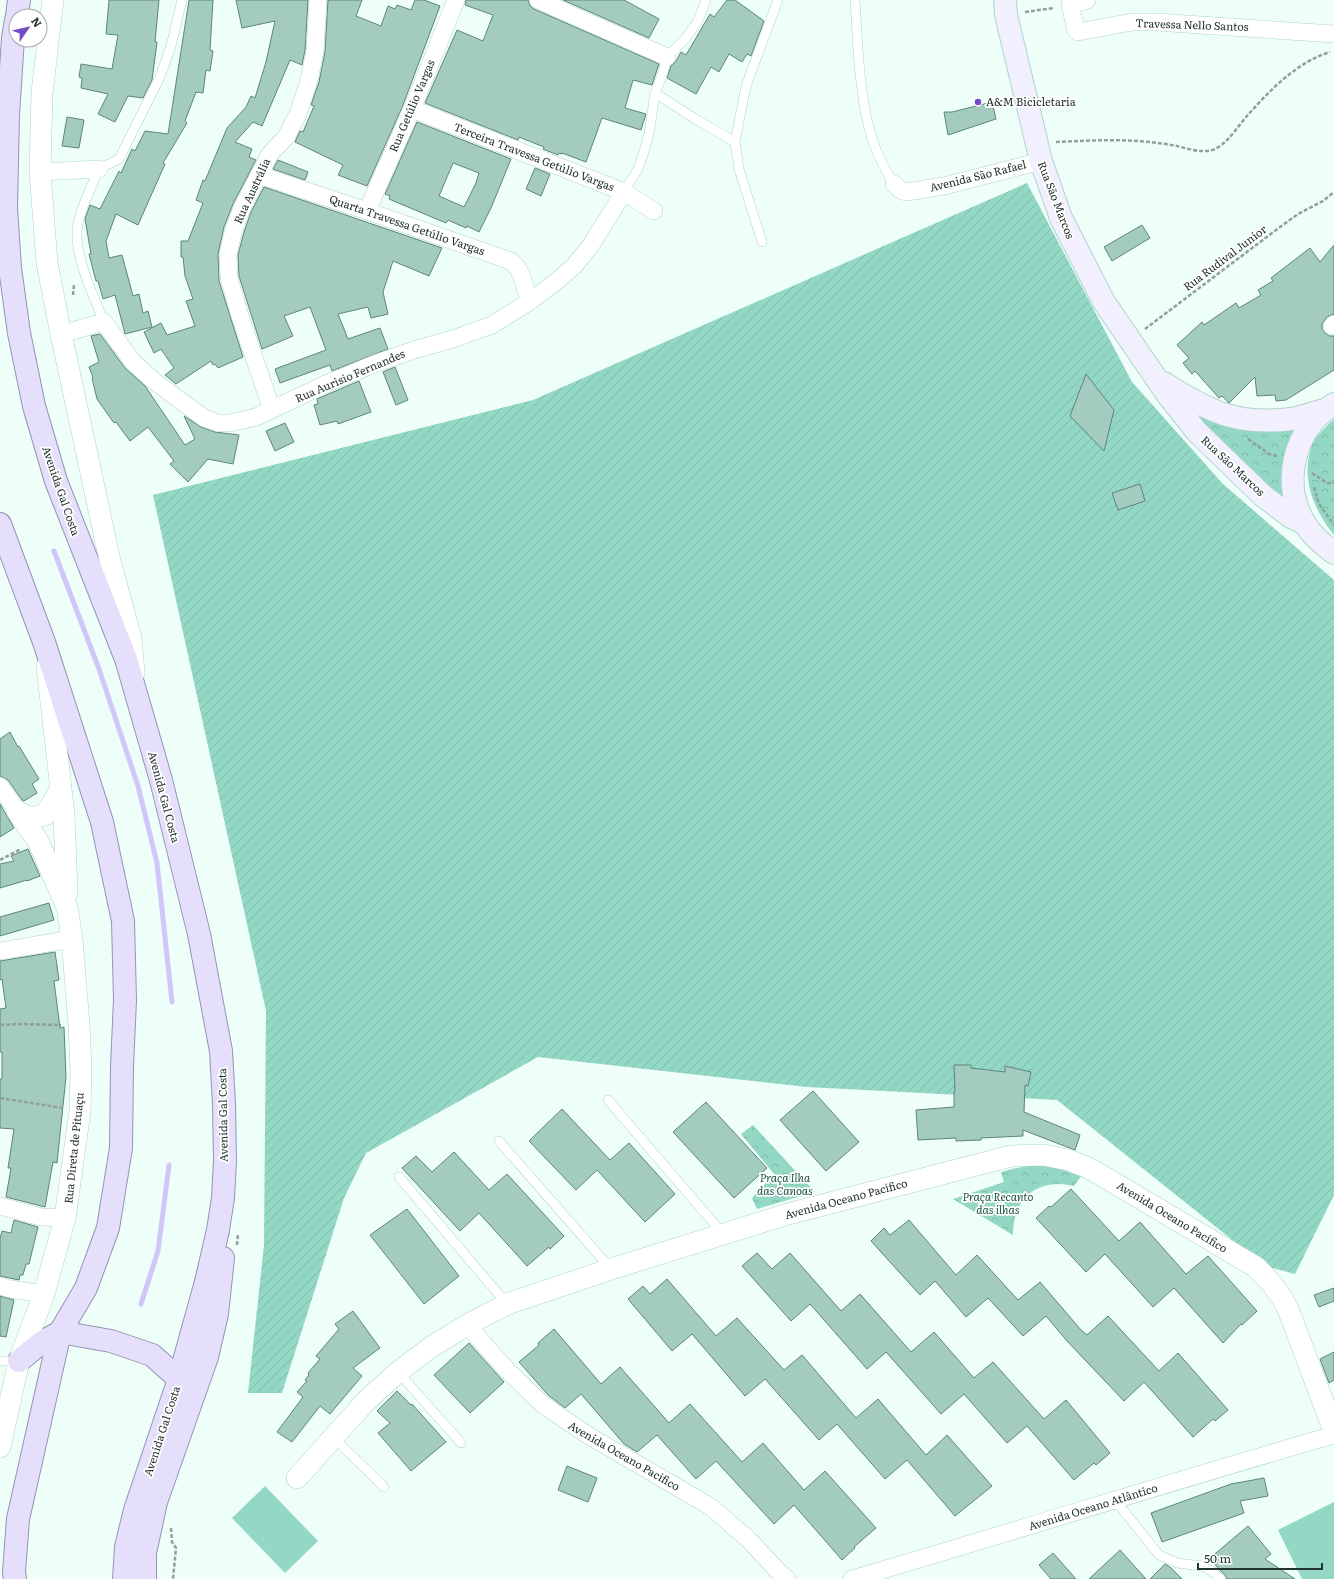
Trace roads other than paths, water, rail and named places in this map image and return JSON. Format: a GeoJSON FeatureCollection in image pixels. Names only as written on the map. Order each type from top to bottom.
{"type":"FeatureCollection","features":[{"type":"Feature","properties":{"kind":"main road","name":"Rua São Marcos"},"geometry":{"type":"LineString","coordinates":[[1005,7],[1038,152],[1061,218],[1079,256],[1104,302],[1129,341],[1177,409],[1203,438],[1268,499],[1291,517],[1304,523]]}},
{"type":"Feature","properties":{"kind":"main road","name":"Avenida Gal Costa"},"geometry":{"type":"LineString","coordinates":[[12,48],[8,115],[6,208],[10,268],[19,333],[34,406],[56,481],[126,659],[161,780],[199,934],[221,1051],[225,1161],[218,1230],[206,1282],[179,1379],[133,1517],[126,1547],[124,1579]]}},
{"type":"Feature","properties":{"kind":"main road","name":"Rua São Marcos"},"geometry":{"type":"LineString","coordinates":[[1157,380],[1192,401],[1218,413],[1242,419],[1267,421],[1292,418],[1329,407]]}},
{"type":"Feature","properties":{"kind":"main road"},"geometry":{"type":"LineString","coordinates":[[1329,407],[1305,432],[1294,459],[1292,481],[1295,503],[1304,523],[1318,541],[1334,553]]}},
{"type":"Feature","properties":{"kind":"main road"},"geometry":{"type":"LineString","coordinates":[[0,524],[44,642],[102,822],[123,921],[125,1000],[121,1148],[108,1228],[86,1288],[60,1332],[18,1519],[14,1572],[15,1579]]}},
{"type":"Feature","properties":{"kind":"main road"},"geometry":{"type":"LineString","coordinates":[[145,1579],[145,1553],[156,1502],[207,1357],[217,1314],[227,1225],[222,1198]]}},
{"type":"Feature","properties":{"kind":"main road"},"geometry":{"type":"LineString","coordinates":[[10,1361],[60,1332],[111,1341],[152,1356],[179,1379],[184,1393],[185,1419]]}},
{"type":"Feature","properties":{"kind":"street"},"geometry":{"type":"LineString","coordinates":[[53,0],[42,93],[40,172],[48,263],[61,334],[110,561],[131,638],[136,695]]}},
{"type":"Feature","properties":{"kind":"street","name":"Rua Austrália"},"geometry":{"type":"LineString","coordinates":[[272,410],[240,316],[229,278],[228,254],[234,229],[242,208],[270,154],[286,137],[298,114],[309,80],[314,51],[318,0]]}},
{"type":"Feature","properties":{"kind":"street","name":"Rua Getúlio Vargas"},"geometry":{"type":"LineString","coordinates":[[367,211],[412,109],[456,0]]}},
{"type":"Feature","properties":{"kind":"street"},"geometry":{"type":"LineString","coordinates":[[538,0],[666,57]]}},
{"type":"Feature","properties":{"kind":"street","name":"Travessa Nello Santos"},"geometry":{"type":"LineString","coordinates":[[1087,0],[1070,5],[1076,30],[1079,32],[1132,22],[1156,22],[1334,34]]}},
{"type":"Feature","properties":{"kind":"street","name":"Terceira Travessa Getúlio Vargas"},"geometry":{"type":"LineString","coordinates":[[412,109],[624,192],[654,211]]}},
{"type":"Feature","properties":{"kind":"street","name":"Avenida São Rafael"},"geometry":{"type":"LineString","coordinates":[[894,184],[902,191],[907,192],[937,188],[1038,152]]}},
{"type":"Feature","properties":{"kind":"street"},"geometry":{"type":"LineString","coordinates":[[40,172],[99,169]]}},
{"type":"Feature","properties":{"kind":"street","name":"Quarta Travessa Getúlio Vargas"},"geometry":{"type":"LineString","coordinates":[[259,175],[367,211],[511,262],[516,265],[520,272],[529,302]]}},
{"type":"Feature","properties":{"kind":"street","name":"Rua Aurisio Fernandes"},"geometry":{"type":"LineString","coordinates":[[104,322],[134,362],[154,381],[204,418],[218,423],[230,423],[256,417],[328,383],[374,364],[492,325],[529,302],[574,266],[591,245],[624,192]]}},
{"type":"Feature","properties":{"kind":"street"},"geometry":{"type":"LineString","coordinates":[[61,334],[104,322]]}},
{"type":"Feature","properties":{"kind":"street"},"geometry":{"type":"LineString","coordinates":[[44,642],[64,815],[67,907]]}},
{"type":"Feature","properties":{"kind":"street","name":"Rua Direta de Pituaçu"},"geometry":{"type":"LineString","coordinates":[[0,786],[38,841],[67,907],[72,939],[81,1069],[80,1111],[65,1218],[44,1294],[10,1361],[0,1446]]}},
{"type":"Feature","properties":{"kind":"street"},"geometry":{"type":"LineString","coordinates":[[17,811],[26,817],[33,818],[46,814],[60,790]]}},
{"type":"Feature","properties":{"kind":"street"},"geometry":{"type":"LineString","coordinates":[[0,951],[72,939]]}},
{"type":"Feature","properties":{"kind":"street","name":"Avenida Oceano Pacífico"},"geometry":{"type":"LineString","coordinates":[[297,1478],[366,1401],[398,1372],[431,1347],[467,1325],[507,1304],[611,1269],[788,1214],[1011,1156],[1044,1155],[1068,1160],[1089,1168],[1256,1267],[1272,1282],[1288,1309],[1334,1432]]}},
{"type":"Feature","properties":{"kind":"street"},"geometry":{"type":"LineString","coordinates":[[0,1206],[41,1217],[65,1218]]}},
{"type":"Feature","properties":{"kind":"street"},"geometry":{"type":"LineString","coordinates":[[0,1286],[44,1294]]}},
{"type":"Feature","properties":{"kind":"street","name":"Avenida Oceano Pacifico"},"geometry":{"type":"LineString","coordinates":[[467,1325],[508,1371],[542,1404],[586,1434],[711,1507],[748,1539],[787,1579]]}},
{"type":"Feature","properties":{"kind":"street","name":"Avenida Oceano Atlântico"},"geometry":{"type":"LineString","coordinates":[[852,1579],[987,1540],[1201,1473],[1334,1435]]}},
{"type":"Feature","properties":{"kind":"lane"},"geometry":{"type":"LineString","coordinates":[[104,322],[87,280],[81,258],[77,234],[81,214],[99,169],[119,159],[160,77],[171,46],[182,0]]}},
{"type":"Feature","properties":{"kind":"lane"},"geometry":{"type":"LineString","coordinates":[[624,192],[638,169],[644,154],[649,134],[655,93],[663,73],[666,57],[685,39],[697,23],[706,0]]}},
{"type":"Feature","properties":{"kind":"lane"},"geometry":{"type":"LineString","coordinates":[[762,242],[739,169],[735,142],[746,86],[778,0]]}},
{"type":"Feature","properties":{"kind":"lane"},"geometry":{"type":"LineString","coordinates":[[855,0],[857,43],[868,123],[877,154],[894,184]]}},
{"type":"Feature","properties":{"kind":"lane"},"geometry":{"type":"LineString","coordinates":[[655,93],[735,142]]}},
{"type":"Feature","properties":{"kind":"lane"},"geometry":{"type":"LineString","coordinates":[[608,1100],[723,1234]]}},
{"type":"Feature","properties":{"kind":"lane"},"geometry":{"type":"LineString","coordinates":[[499,1141],[611,1269]]}},
{"type":"Feature","properties":{"kind":"lane"},"geometry":{"type":"LineString","coordinates":[[399,1177],[507,1304]]}},
{"type":"Feature","properties":{"kind":"lane"},"geometry":{"type":"LineString","coordinates":[[398,1372],[460,1443]]}},
{"type":"Feature","properties":{"kind":"lane"},"geometry":{"type":"LineString","coordinates":[[334,1437],[384,1487]]}},
{"type":"Feature","properties":{"kind":"lane"},"geometry":{"type":"LineString","coordinates":[[1115,1500],[1159,1555],[1177,1563],[1202,1566],[1212,1571],[1221,1579]]}},
{"type":"Feature","properties":{"kind":"waterway"},"geometry":{"type":"LineString","coordinates":[[54,551],[99,669],[138,786],[157,863],[172,1002]]}},
{"type":"Feature","properties":{"kind":"waterway"},"geometry":{"type":"LineString","coordinates":[[141,1304],[158,1251],[169,1165]]}},
{"type":"Feature","properties":{"kind":"place","name":"A&M Bicicletaria"},"geometry":{"type":"Point","coordinates":[978,102]}},
{"type":"Feature","properties":{"kind":"park label","name":"Praça Ilha das Canoas"},"geometry":{"type":"Point","coordinates":[785,1184]}},
{"type":"Feature","properties":{"kind":"park label","name":"Praça Recanto das ilhas"},"geometry":{"type":"Point","coordinates":[998,1203]}}]}
